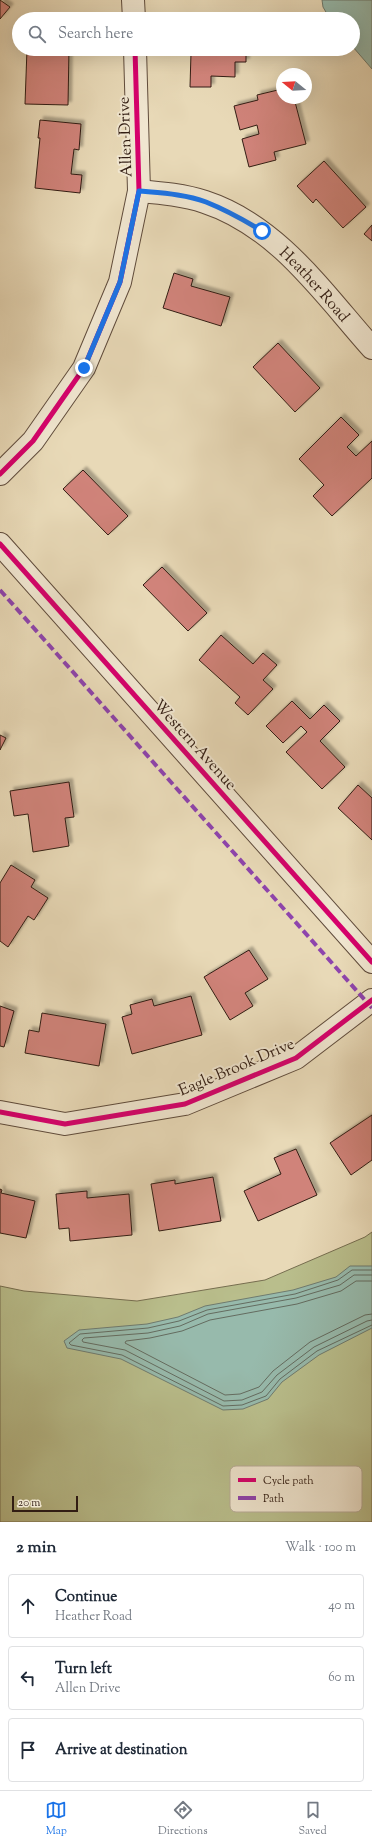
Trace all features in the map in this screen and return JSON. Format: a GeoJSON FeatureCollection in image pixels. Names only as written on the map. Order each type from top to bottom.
{"type":"FeatureCollection","features":[{"type":"Feature","properties":{"kind":"street"},"geometry":{"type":"LineString","coordinates":[[133,0],[134,12]]}},
{"type":"Feature","properties":{"kind":"street","name":"Allen Drive"},"geometry":{"type":"LineString","coordinates":[[0,474],[33,441],[84,368],[120,282],[139,191],[135,56]]}},
{"type":"Feature","properties":{"kind":"street","name":"Heather Road"},"geometry":{"type":"LineString","coordinates":[[139,191],[174,194],[205,202],[234,215],[262,231],[287,251],[372,348]]}},
{"type":"Feature","properties":{"kind":"street","name":"Western Avenue"},"geometry":{"type":"LineString","coordinates":[[0,544],[372,962]]}},
{"type":"Feature","properties":{"kind":"street","name":"Eagle Brook Drive"},"geometry":{"type":"LineString","coordinates":[[0,1112],[65,1124],[185,1104],[296,1058],[372,1000]]}},
{"type":"Feature","properties":{"kind":"green space"},"geometry":{"type":"Polygon","coordinates":[[[372,1232],[372,1522],[0,1522],[0,1286],[24,1291],[137,1301],[265,1280],[365,1237],[372,1232]]]}},
{"type":"Feature","properties":{"kind":"water"},"geometry":{"type":"Polygon","coordinates":[[[322,0],[372,0],[372,69],[360,55],[360,12],[326,12],[323,7],[322,0]]]}},
{"type":"Feature","properties":{"kind":"water"},"geometry":{"type":"Polygon","coordinates":[[[350,1266],[372,1266],[372,1328],[319,1355],[282,1382],[268,1399],[243,1409],[223,1410],[121,1359],[67,1348],[64,1341],[79,1330],[147,1324],[178,1317],[205,1306],[293,1290],[336,1277],[350,1266]]]}},
{"type":"Feature","properties":{"kind":"building"},"geometry":{"type":"Polygon","coordinates":[[[0,0],[10,7],[0,19],[0,0]]]}},
{"type":"Feature","properties":{"kind":"building"},"geometry":{"type":"Polygon","coordinates":[[[27,56],[69,56],[68,105],[25,104],[27,56]]]}},
{"type":"Feature","properties":{"kind":"building"},"geometry":{"type":"Polygon","coordinates":[[[191,56],[246,56],[246,62],[235,62],[235,77],[211,76],[211,87],[190,87],[191,56]]]}},
{"type":"Feature","properties":{"kind":"building"},"geometry":{"type":"Polygon","coordinates":[[[276,90],[276,104],[296,104],[306,144],[274,152],[276,160],[249,167],[242,139],[259,134],[257,125],[240,130],[234,106],[258,100],[257,95],[276,90]]]}},
{"type":"Feature","properties":{"kind":"building"},"geometry":{"type":"Polygon","coordinates":[[[40,120],[81,124],[79,150],[74,149],[71,174],[82,175],[80,193],[35,188],[40,138],[38,138],[40,120]]]}},
{"type":"Feature","properties":{"kind":"building"},"geometry":{"type":"Polygon","coordinates":[[[324,161],[366,207],[343,228],[316,199],[313,203],[297,186],[324,161]]]}},
{"type":"Feature","properties":{"kind":"building"},"geometry":{"type":"Polygon","coordinates":[[[372,225],[372,241],[364,234],[372,225]]]}},
{"type":"Feature","properties":{"kind":"building"},"geometry":{"type":"Polygon","coordinates":[[[174,273],[193,279],[191,286],[230,297],[221,326],[163,308],[174,273]]]}},
{"type":"Feature","properties":{"kind":"building"},"geometry":{"type":"Polygon","coordinates":[[[278,343],[320,388],[295,412],[253,367],[278,343]]]}},
{"type":"Feature","properties":{"kind":"building"},"geometry":{"type":"Polygon","coordinates":[[[341,417],[359,435],[347,447],[356,456],[372,441],[372,478],[332,516],[313,496],[324,485],[299,459],[341,417]]]}},
{"type":"Feature","properties":{"kind":"building"},"geometry":{"type":"Polygon","coordinates":[[[83,470],[128,516],[108,535],[63,489],[83,470]]]}},
{"type":"Feature","properties":{"kind":"building"},"geometry":{"type":"Polygon","coordinates":[[[162,567],[207,613],[188,631],[143,585],[162,567]]]}},
{"type":"Feature","properties":{"kind":"building"},"geometry":{"type":"Polygon","coordinates":[[[221,635],[253,664],[263,653],[277,665],[263,680],[273,689],[248,715],[235,703],[240,697],[199,660],[221,635]]]}},
{"type":"Feature","properties":{"kind":"building"},"geometry":{"type":"Polygon","coordinates":[[[292,701],[310,719],[324,705],[340,721],[320,741],[345,767],[322,789],[286,752],[307,732],[301,726],[283,743],[266,726],[292,701]]]}},
{"type":"Feature","properties":{"kind":"building"},"geometry":{"type":"Polygon","coordinates":[[[0,735],[6,738],[0,750],[0,735]]]}},
{"type":"Feature","properties":{"kind":"building"},"geometry":{"type":"Polygon","coordinates":[[[69,782],[74,817],[65,818],[69,846],[33,852],[28,814],[14,816],[10,791],[69,782]]]}},
{"type":"Feature","properties":{"kind":"building"},"geometry":{"type":"Polygon","coordinates":[[[358,785],[372,798],[372,840],[338,808],[358,785]]]}},
{"type":"Feature","properties":{"kind":"building"},"geometry":{"type":"Polygon","coordinates":[[[11,865],[35,880],[31,887],[48,898],[34,920],[28,916],[8,947],[0,941],[0,883],[11,865]]]}},
{"type":"Feature","properties":{"kind":"building"},"geometry":{"type":"Polygon","coordinates":[[[249,950],[268,979],[245,993],[253,1006],[230,1020],[204,977],[249,950]]]}},
{"type":"Feature","properties":{"kind":"building"},"geometry":{"type":"Polygon","coordinates":[[[191,996],[202,1035],[132,1054],[122,1017],[132,1014],[130,1005],[152,999],[154,1006],[191,996]]]}},
{"type":"Feature","properties":{"kind":"building"},"geometry":{"type":"Polygon","coordinates":[[[0,1006],[14,1011],[4,1047],[0,1046],[0,1006]]]}},
{"type":"Feature","properties":{"kind":"building"},"geometry":{"type":"Polygon","coordinates":[[[42,1013],[106,1024],[99,1066],[25,1053],[29,1030],[39,1032],[42,1013]]]}},
{"type":"Feature","properties":{"kind":"building"},"geometry":{"type":"Polygon","coordinates":[[[372,1115],[372,1160],[351,1175],[330,1143],[372,1115]]]}},
{"type":"Feature","properties":{"kind":"building"},"geometry":{"type":"Polygon","coordinates":[[[296,1149],[317,1195],[258,1221],[244,1191],[281,1174],[274,1158],[296,1149]]]}},
{"type":"Feature","properties":{"kind":"building"},"geometry":{"type":"Polygon","coordinates":[[[213,1177],[221,1221],[159,1231],[151,1184],[175,1180],[175,1184],[213,1177]]]}},
{"type":"Feature","properties":{"kind":"building"},"geometry":{"type":"Polygon","coordinates":[[[0,1189],[2,1190],[1,1193],[35,1201],[26,1238],[0,1233],[0,1189]]]}},
{"type":"Feature","properties":{"kind":"building"},"geometry":{"type":"Polygon","coordinates":[[[87,1191],[87,1198],[129,1194],[132,1235],[70,1241],[69,1228],[59,1229],[56,1194],[87,1191]]]}},
{"type":"Feature","properties":{"kind":"marked path"},"geometry":{"type":"LineString","coordinates":[[0,590],[372,1008]]}},
{"type":"Feature","properties":{"kind":"cycle path"},"geometry":{"type":"LineString","coordinates":[[0,474],[33,441],[84,368],[120,282],[139,191],[135,56]]}},
{"type":"Feature","properties":{"kind":"cycle path"},"geometry":{"type":"LineString","coordinates":[[0,544],[372,962]]}},
{"type":"Feature","properties":{"kind":"cycle path"},"geometry":{"type":"LineString","coordinates":[[0,1112],[65,1124],[185,1104],[296,1058],[372,1000]]}},
{"type":"Feature","properties":{"kind":"route"},"geometry":{"type":"LineString","coordinates":[[84,368],[120,282],[139,191],[174,194],[205,202],[234,215],[262,231]]}}]}
